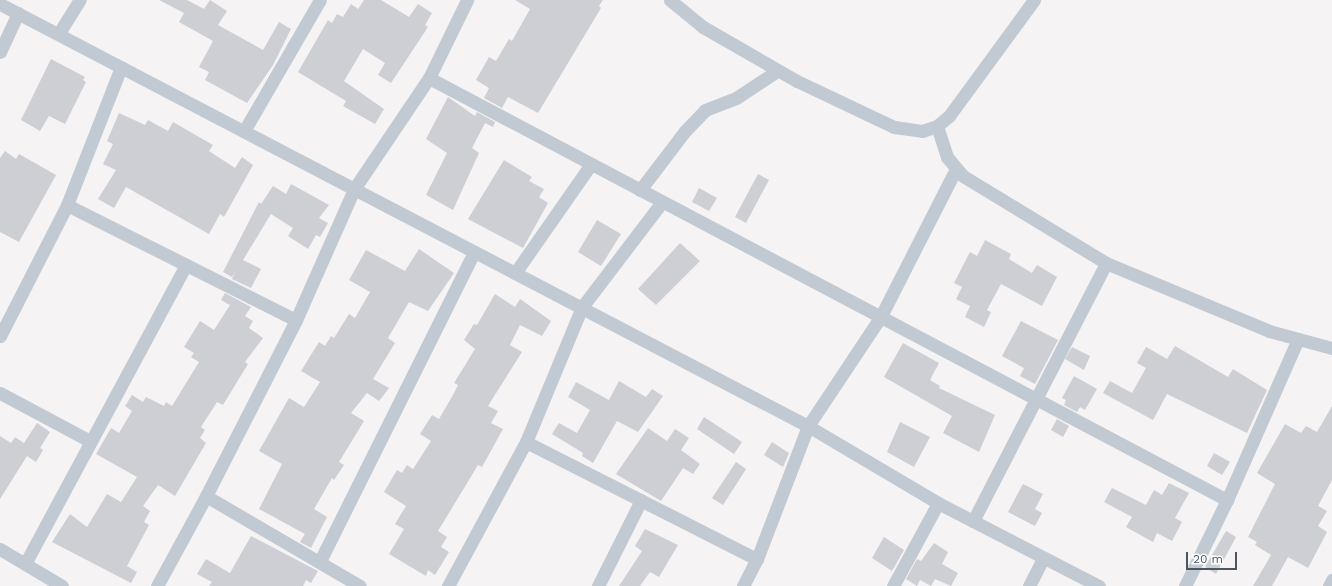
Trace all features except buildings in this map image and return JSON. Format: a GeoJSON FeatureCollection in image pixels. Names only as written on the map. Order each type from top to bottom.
{"type":"FeatureCollection","features":[{"type":"Feature","properties":{"kind":"street"},"geometry":{"type":"LineString","coordinates":[[59,34],[80,0]]}},
{"type":"Feature","properties":{"kind":"street"},"geometry":{"type":"LineString","coordinates":[[157,586],[206,496],[296,320],[354,189],[429,78],[467,0]]}},
{"type":"Feature","properties":{"kind":"street"},"geometry":{"type":"LineString","coordinates":[[670,0],[703,26],[777,71],[894,127],[922,131],[937,126],[954,111],[1034,0]]}},
{"type":"Feature","properties":{"kind":"street"},"geometry":{"type":"LineString","coordinates":[[244,131],[318,1]]}},
{"type":"Feature","properties":{"kind":"street"},"geometry":{"type":"LineString","coordinates":[[0,4],[474,252],[582,306],[808,426],[938,503],[1099,586]]}},
{"type":"Feature","properties":{"kind":"street"},"geometry":{"type":"LineString","coordinates":[[0,52],[18,13]]}},
{"type":"Feature","properties":{"kind":"street"},"geometry":{"type":"LineString","coordinates":[[0,336],[67,205],[121,67]]}},
{"type":"Feature","properties":{"kind":"street"},"geometry":{"type":"LineString","coordinates":[[640,190],[685,131],[705,110],[736,98],[777,71]]}},
{"type":"Feature","properties":{"kind":"street"},"geometry":{"type":"LineString","coordinates":[[429,78],[1227,500]]}},
{"type":"Feature","properties":{"kind":"street"},"geometry":{"type":"LineString","coordinates":[[937,126],[947,157],[956,169],[989,194],[1106,263],[1269,331],[1332,348]]}},
{"type":"Feature","properties":{"kind":"street"},"geometry":{"type":"LineString","coordinates":[[515,273],[591,164]]}},
{"type":"Feature","properties":{"kind":"street"},"geometry":{"type":"LineString","coordinates":[[743,586],[757,559],[808,426],[880,316],[956,169]]}},
{"type":"Feature","properties":{"kind":"street"},"geometry":{"type":"LineString","coordinates":[[448,586],[526,442],[582,306],[662,202]]}},
{"type":"Feature","properties":{"kind":"street"},"geometry":{"type":"LineString","coordinates":[[67,205],[296,320]]}},
{"type":"Feature","properties":{"kind":"street"},"geometry":{"type":"LineString","coordinates":[[320,561],[474,252]]}},
{"type":"Feature","properties":{"kind":"street"},"geometry":{"type":"LineString","coordinates":[[974,522],[1106,263]]}},
{"type":"Feature","properties":{"kind":"street"},"geometry":{"type":"LineString","coordinates":[[26,562],[186,265]]}},
{"type":"Feature","properties":{"kind":"street"},"geometry":{"type":"LineString","coordinates":[[1185,586],[1227,500],[1298,339]]}},
{"type":"Feature","properties":{"kind":"street"},"geometry":{"type":"LineString","coordinates":[[0,393],[90,441]]}},
{"type":"Feature","properties":{"kind":"street"},"geometry":{"type":"LineString","coordinates":[[526,442],[757,559]]}},
{"type":"Feature","properties":{"kind":"street"},"geometry":{"type":"LineString","coordinates":[[206,496],[320,561],[360,586]]}},
{"type":"Feature","properties":{"kind":"street"},"geometry":{"type":"LineString","coordinates":[[598,586],[641,500]]}},
{"type":"Feature","properties":{"kind":"street"},"geometry":{"type":"LineString","coordinates":[[893,586],[938,503]]}},
{"type":"Feature","properties":{"kind":"street"},"geometry":{"type":"LineString","coordinates":[[0,549],[26,562],[62,586]]}},
{"type":"Feature","properties":{"kind":"street"},"geometry":{"type":"LineString","coordinates":[[1029,586],[1043,558]]}},
{"type":"Feature","properties":{"kind":"street"},"geometry":{"type":"LineString","coordinates":[[1329,586],[1332,580]]}}]}
